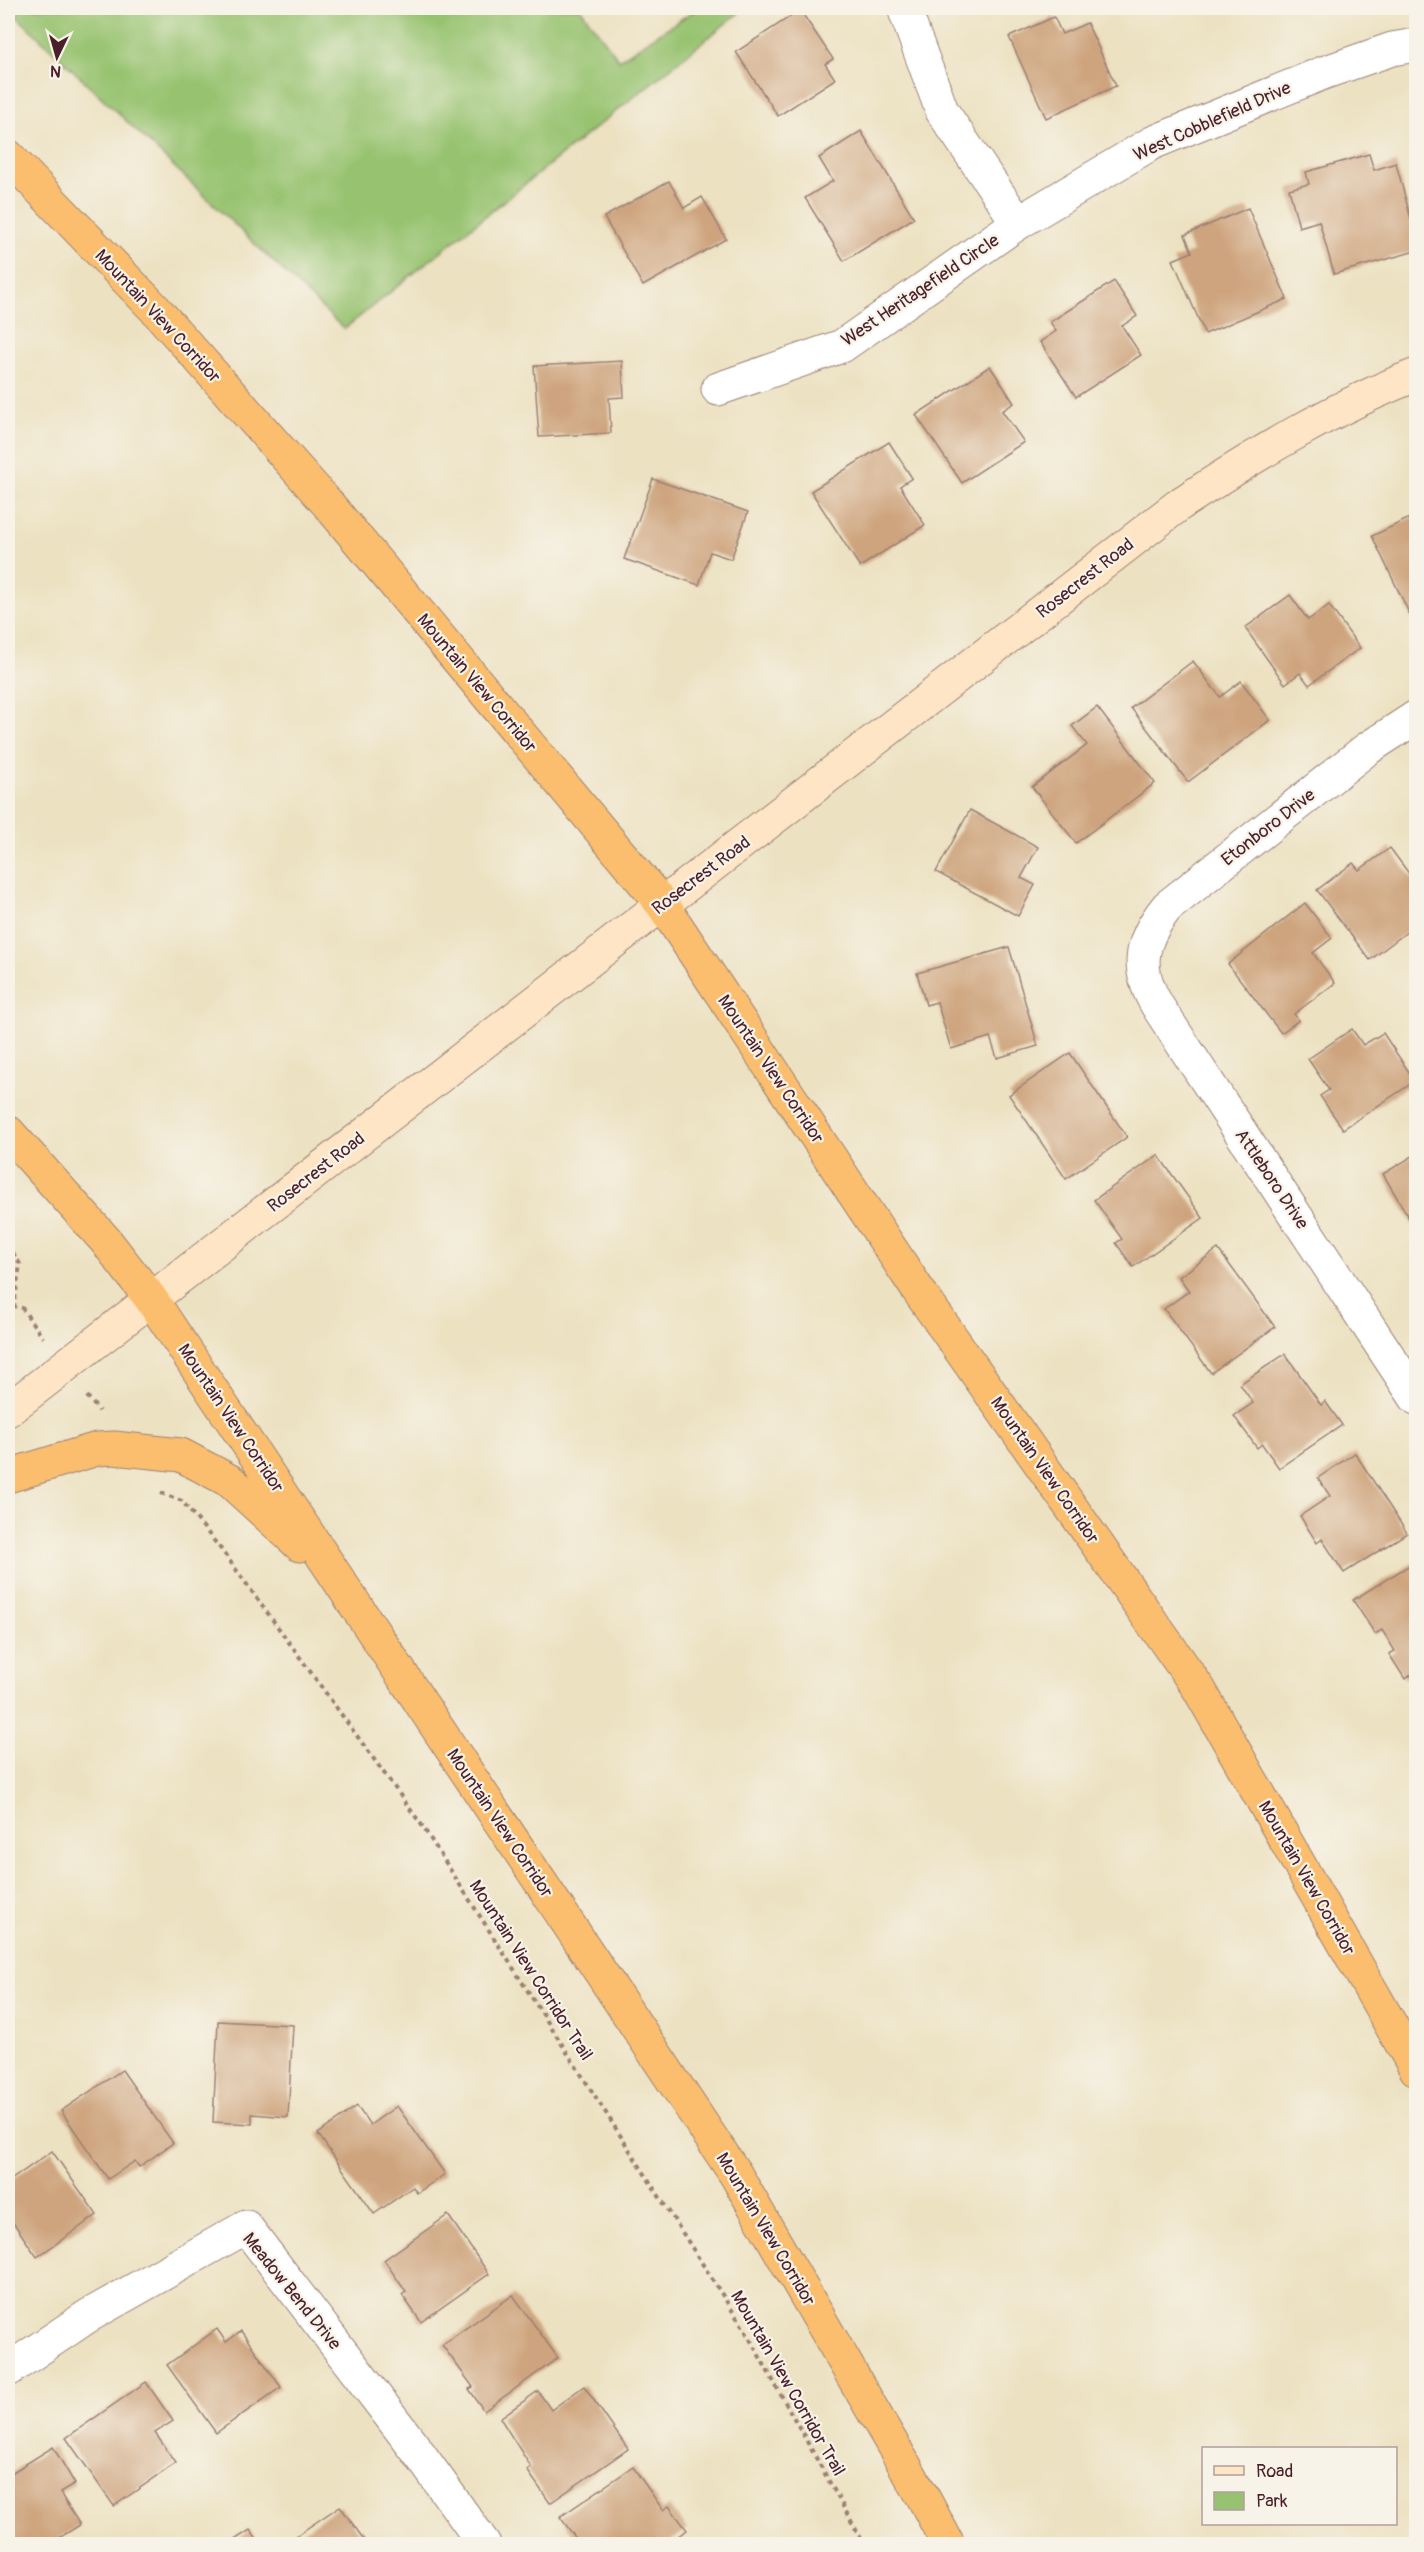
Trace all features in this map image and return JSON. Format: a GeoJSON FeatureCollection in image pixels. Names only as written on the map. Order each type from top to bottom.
{"type":"FeatureCollection","features":[{"type":"Feature","properties":{"kind":"highway","name":"Mountain View Corridor"},"geometry":{"type":"LineString","coordinates":[[8,156],[154,309],[328,504],[662,904],[918,1290],[1199,1689],[1416,2069]]}},
{"type":"Feature","properties":{"kind":"highway","name":"Mountain View Corridor"},"geometry":{"type":"LineString","coordinates":[[8,1132],[106,1241],[151,1299],[736,2175],[948,2544]]}},
{"type":"Feature","properties":{"kind":"highway"},"geometry":{"type":"LineString","coordinates":[[8,1476],[97,1449],[114,1448],[181,1455],[230,1481],[340,1582]]}},
{"type":"Feature","properties":{"kind":"main road","name":"Rosecrest Road"},"geometry":{"type":"LineString","coordinates":[[8,1410],[1179,504],[1300,430],[1416,375]]}},
{"type":"Feature","properties":{"kind":"street"},"geometry":{"type":"LineString","coordinates":[[904,8],[942,111],[1018,223]]}},
{"type":"Feature","properties":{"kind":"street","name":"West Cobblefield Drive"},"geometry":{"type":"LineString","coordinates":[[1018,223],[1152,143],[1323,73],[1392,50],[1416,45]]}},
{"type":"Feature","properties":{"kind":"street","name":"West Heritagefield Circle"},"geometry":{"type":"LineString","coordinates":[[718,389],[842,346],[1018,223]]}},
{"type":"Feature","properties":{"kind":"street","name":"Etonboro Drive"},"geometry":{"type":"LineString","coordinates":[[1143,956],[1155,923],[1183,893],[1367,749],[1416,717]]}},
{"type":"Feature","properties":{"kind":"street","name":"Attleboro Drive"},"geometry":{"type":"LineString","coordinates":[[1143,956],[1142,970],[1152,998],[1416,1398]]}},
{"type":"Feature","properties":{"kind":"street","name":"Meadow Bend Drive"},"geometry":{"type":"LineString","coordinates":[[8,2370],[88,2316],[246,2227],[422,2456],[484,2544]]}},
{"type":"Feature","properties":{"kind":"path"},"geometry":{"type":"LineString","coordinates":[[8,1245],[20,1264],[15,1306],[22,1308]]}},
{"type":"Feature","properties":{"kind":"path","name":"Mountain View Corridor Trail"},"geometry":{"type":"LineString","coordinates":[[160,1492],[182,1501],[203,1527],[421,1824],[746,2332],[864,2544]]}},
{"type":"Feature","properties":{"kind":"green space"},"geometry":{"type":"Polygon","coordinates":[[[8,8],[580,8],[619,60],[698,8],[745,8],[344,329],[8,8]]]}},
{"type":"Feature","properties":{"kind":"building"},"geometry":{"type":"Polygon","coordinates":[[[800,10],[833,59],[825,64],[835,79],[778,116],[736,52],[800,10]]]}},
{"type":"Feature","properties":{"kind":"building"},"geometry":{"type":"Polygon","coordinates":[[[1054,17],[1062,34],[1087,23],[1116,86],[1046,118],[1009,37],[1054,17]]]}},
{"type":"Feature","properties":{"kind":"building"},"geometry":{"type":"Polygon","coordinates":[[[861,131],[914,218],[844,261],[805,198],[833,181],[819,158],[861,131]]]}},
{"type":"Feature","properties":{"kind":"building"},"geometry":{"type":"Polygon","coordinates":[[[1369,154],[1374,170],[1396,163],[1416,238],[1416,251],[1334,274],[1319,221],[1299,227],[1289,189],[1309,184],[1306,172],[1369,154]]]}},
{"type":"Feature","properties":{"kind":"building"},"geometry":{"type":"Polygon","coordinates":[[[669,181],[684,208],[702,197],[726,239],[643,286],[604,217],[669,181]]]}},
{"type":"Feature","properties":{"kind":"building"},"geometry":{"type":"Polygon","coordinates":[[[1248,208],[1287,299],[1205,334],[1173,260],[1192,252],[1185,235],[1248,208]]]}},
{"type":"Feature","properties":{"kind":"building"},"geometry":{"type":"Polygon","coordinates":[[[1114,281],[1137,316],[1122,326],[1141,355],[1076,397],[1040,342],[1056,331],[1050,322],[1114,281]]]}},
{"type":"Feature","properties":{"kind":"building"},"geometry":{"type":"Polygon","coordinates":[[[622,361],[624,397],[609,398],[611,433],[539,437],[534,366],[622,361]]]}},
{"type":"Feature","properties":{"kind":"building"},"geometry":{"type":"Polygon","coordinates":[[[990,366],[1014,403],[1002,411],[1024,442],[962,483],[916,415],[990,366]]]}},
{"type":"Feature","properties":{"kind":"building"},"geometry":{"type":"Polygon","coordinates":[[[889,442],[912,478],[900,486],[925,525],[860,567],[811,491],[889,442]]]}},
{"type":"Feature","properties":{"kind":"building"},"geometry":{"type":"Polygon","coordinates":[[[653,479],[748,512],[731,559],[710,552],[699,585],[624,559],[653,479]]]}},
{"type":"Feature","properties":{"kind":"building"},"geometry":{"type":"Polygon","coordinates":[[[1416,515],[1416,617],[1412,619],[1372,536],[1416,515]]]}},
{"type":"Feature","properties":{"kind":"building"},"geometry":{"type":"Polygon","coordinates":[[[1290,595],[1308,620],[1329,605],[1360,648],[1309,685],[1300,673],[1285,684],[1245,628],[1290,595]]]}},
{"type":"Feature","properties":{"kind":"building"},"geometry":{"type":"Polygon","coordinates":[[[1193,661],[1220,697],[1241,681],[1270,720],[1188,782],[1131,708],[1193,661]]]}},
{"type":"Feature","properties":{"kind":"building"},"geometry":{"type":"Polygon","coordinates":[[[1097,707],[1155,783],[1076,843],[1032,787],[1087,745],[1072,726],[1097,707]]]}},
{"type":"Feature","properties":{"kind":"building"},"geometry":{"type":"Polygon","coordinates":[[[970,810],[1038,847],[1021,878],[1035,885],[1018,916],[936,872],[970,810]]]}},
{"type":"Feature","properties":{"kind":"building"},"geometry":{"type":"Polygon","coordinates":[[[1390,848],[1416,883],[1416,925],[1370,960],[1317,890],[1353,863],[1359,870],[1390,848]]]}},
{"type":"Feature","properties":{"kind":"building"},"geometry":{"type":"Polygon","coordinates":[[[1305,903],[1332,938],[1313,953],[1335,983],[1294,1014],[1299,1020],[1281,1033],[1228,964],[1305,903]]]}},
{"type":"Feature","properties":{"kind":"building"},"geometry":{"type":"Polygon","coordinates":[[[1009,947],[1038,1046],[997,1058],[990,1037],[951,1049],[937,1002],[926,1005],[917,973],[1009,947]]]}},
{"type":"Feature","properties":{"kind":"building"},"geometry":{"type":"Polygon","coordinates":[[[1352,1029],[1363,1045],[1383,1033],[1415,1081],[1343,1129],[1320,1096],[1329,1090],[1308,1059],[1352,1029]]]}},
{"type":"Feature","properties":{"kind":"building"},"geometry":{"type":"Polygon","coordinates":[[[1070,1053],[1127,1137],[1066,1179],[1009,1095],[1070,1053]]]}},
{"type":"Feature","properties":{"kind":"building"},"geometry":{"type":"Polygon","coordinates":[[[1416,1154],[1416,1230],[1383,1174],[1416,1154]]]}},
{"type":"Feature","properties":{"kind":"building"},"geometry":{"type":"Polygon","coordinates":[[[1158,1155],[1203,1218],[1133,1267],[1116,1243],[1122,1239],[1094,1200],[1158,1155]]]}},
{"type":"Feature","properties":{"kind":"building"},"geometry":{"type":"Polygon","coordinates":[[[1218,1249],[1275,1327],[1211,1373],[1164,1309],[1189,1291],[1179,1277],[1218,1249]]]}},
{"type":"Feature","properties":{"kind":"building"},"geometry":{"type":"Polygon","coordinates":[[[1285,1354],[1321,1405],[1325,1401],[1342,1425],[1279,1468],[1262,1444],[1257,1448],[1234,1416],[1253,1403],[1240,1384],[1285,1354]]]}},
{"type":"Feature","properties":{"kind":"building"},"geometry":{"type":"Polygon","coordinates":[[[1355,1453],[1407,1533],[1344,1573],[1322,1539],[1317,1543],[1300,1516],[1330,1496],[1318,1478],[1355,1453]]]}},
{"type":"Feature","properties":{"kind":"building"},"geometry":{"type":"Polygon","coordinates":[[[1416,1561],[1416,1672],[1405,1679],[1389,1654],[1395,1651],[1382,1630],[1375,1634],[1353,1600],[1416,1561]]]}},
{"type":"Feature","properties":{"kind":"building"},"geometry":{"type":"Polygon","coordinates":[[[218,2021],[293,2025],[288,2117],[252,2114],[252,2124],[213,2122],[218,2021]]]}},
{"type":"Feature","properties":{"kind":"building"},"geometry":{"type":"Polygon","coordinates":[[[122,2070],[173,2143],[139,2167],[135,2161],[108,2179],[61,2111],[122,2070]]]}},
{"type":"Feature","properties":{"kind":"building"},"geometry":{"type":"Polygon","coordinates":[[[357,2106],[370,2125],[397,2106],[445,2174],[417,2193],[413,2187],[374,2214],[318,2134],[357,2106]]]}},
{"type":"Feature","properties":{"kind":"building"},"geometry":{"type":"Polygon","coordinates":[[[52,2151],[97,2215],[37,2257],[8,2215],[8,2182],[52,2151]]]}},
{"type":"Feature","properties":{"kind":"building"},"geometry":{"type":"Polygon","coordinates":[[[448,2215],[489,2274],[421,2322],[402,2295],[406,2292],[384,2260],[448,2215]]]}},
{"type":"Feature","properties":{"kind":"building"},"geometry":{"type":"Polygon","coordinates":[[[513,2295],[558,2358],[484,2411],[469,2389],[473,2387],[442,2345],[513,2295]]]}},
{"type":"Feature","properties":{"kind":"building"},"geometry":{"type":"Polygon","coordinates":[[[217,2329],[226,2342],[241,2331],[281,2387],[216,2433],[167,2365],[217,2329]]]}},
{"type":"Feature","properties":{"kind":"building"},"geometry":{"type":"Polygon","coordinates":[[[146,2382],[173,2421],[155,2433],[176,2463],[114,2506],[66,2438],[146,2382]]]}},
{"type":"Feature","properties":{"kind":"building"},"geometry":{"type":"Polygon","coordinates":[[[584,2386],[628,2449],[550,2503],[527,2470],[531,2467],[500,2418],[538,2391],[551,2410],[584,2386]]]}},
{"type":"Feature","properties":{"kind":"building"},"geometry":{"type":"Polygon","coordinates":[[[53,2447],[75,2484],[60,2493],[80,2525],[49,2544],[8,2544],[8,2475],[53,2447]]]}},
{"type":"Feature","properties":{"kind":"building"},"geometry":{"type":"Polygon","coordinates":[[[633,2467],[663,2510],[669,2506],[687,2530],[666,2544],[580,2544],[560,2517],[633,2467]]]}},
{"type":"Feature","properties":{"kind":"building"},"geometry":{"type":"Polygon","coordinates":[[[340,2506],[367,2544],[284,2544],[340,2506]]]}},
{"type":"Feature","properties":{"kind":"building"},"geometry":{"type":"Polygon","coordinates":[[[250,2530],[260,2544],[228,2544],[250,2530]]]}}]}
